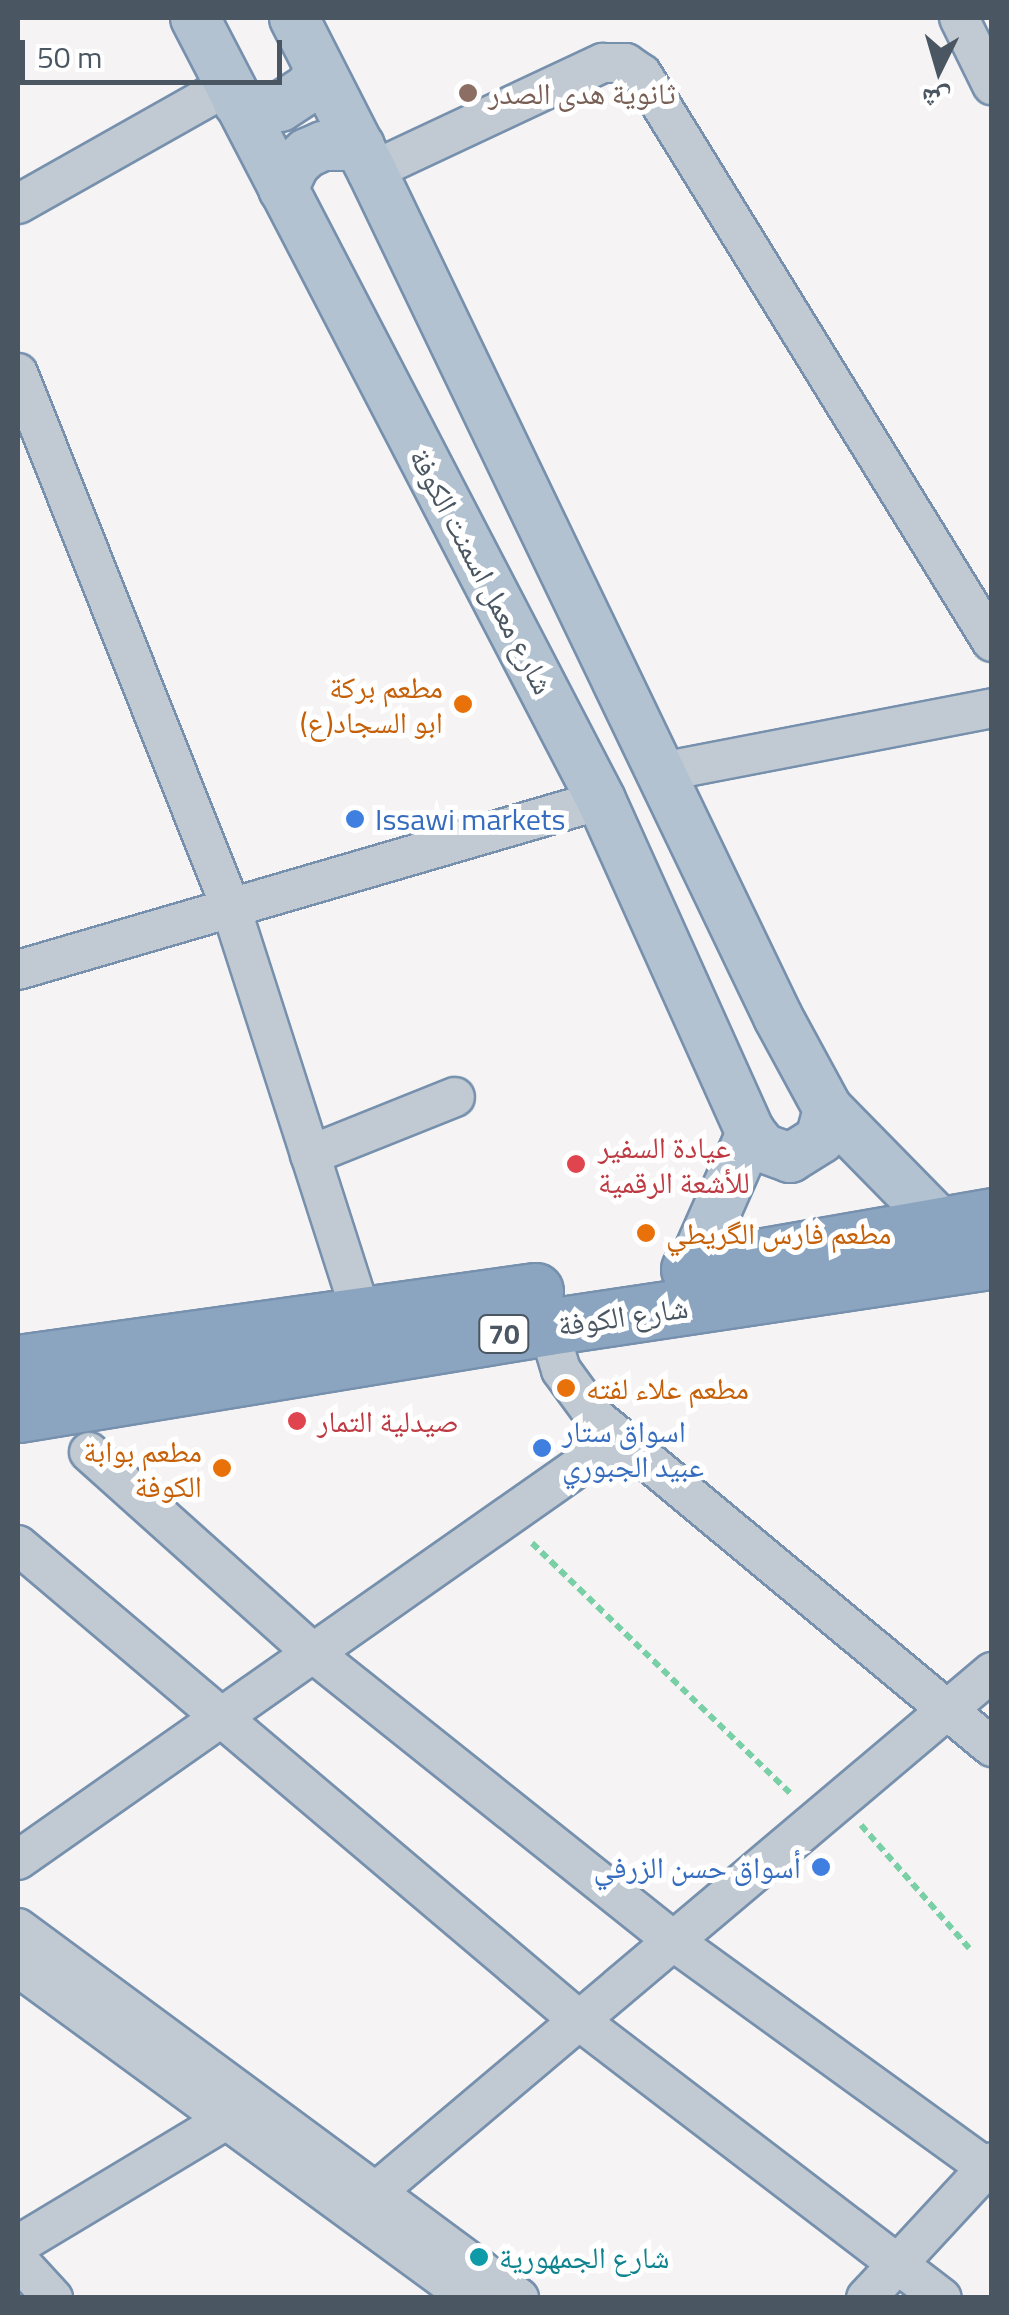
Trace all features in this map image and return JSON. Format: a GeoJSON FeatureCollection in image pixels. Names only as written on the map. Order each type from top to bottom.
{"type":"FeatureCollection","features":[{"type":"Feature","properties":{"kind":"highway","name":"شارع الكوفة"},"geometry":{"type":"LineString","coordinates":[[18,1363],[691,1269],[966,1220]]}},
{"type":"Feature","properties":{"kind":"highway","name":"شارع الكوفة"},"geometry":{"type":"LineString","coordinates":[[18,1414],[548,1327],[992,1261]]}},
{"type":"Feature","properties":{"kind":"main road","name":"شارع معمل اسمنت الكوفة"},"geometry":{"type":"LineString","coordinates":[[195,18],[602,800],[751,1133]]}},
{"type":"Feature","properties":{"kind":"main road"},"geometry":{"type":"LineString","coordinates":[[294,18],[366,158],[778,1018],[828,1108],[966,1220]]}},
{"type":"Feature","properties":{"kind":"main road"},"geometry":{"type":"LineString","coordinates":[[233,94],[264,110],[280,107],[309,88],[320,70]]}},
{"type":"Feature","properties":{"kind":"main road"},"geometry":{"type":"LineString","coordinates":[[282,189],[295,164],[322,146],[366,158]]}},
{"type":"Feature","properties":{"kind":"main road"},"geometry":{"type":"LineString","coordinates":[[691,1269],[751,1133],[763,1148],[780,1158],[790,1158],[820,1139],[828,1108]]}},
{"type":"Feature","properties":{"kind":"street"},"geometry":{"type":"LineString","coordinates":[[959,18],[992,85]]}},
{"type":"Feature","properties":{"kind":"street"},"geometry":{"type":"LineString","coordinates":[[366,158],[602,63],[626,63],[642,74],[992,642]]}},
{"type":"Feature","properties":{"kind":"street"},"geometry":{"type":"LineString","coordinates":[[18,204],[233,94]]}},
{"type":"Feature","properties":{"kind":"street"},"geometry":{"type":"LineString","coordinates":[[18,374],[230,908],[362,1316]]}},
{"type":"Feature","properties":{"kind":"street"},"geometry":{"type":"LineString","coordinates":[[662,772],[992,708]]}},
{"type":"Feature","properties":{"kind":"street"},"geometry":{"type":"LineString","coordinates":[[18,970],[602,800]]}},
{"type":"Feature","properties":{"kind":"street"},"geometry":{"type":"LineString","coordinates":[[310,1154],[455,1097]]}},
{"type":"Feature","properties":{"kind":"street"},"geometry":{"type":"LineString","coordinates":[[548,1327],[562,1370],[576,1394],[618,1440],[992,1747]]}},
{"type":"Feature","properties":{"kind":"street"},"geometry":{"type":"LineString","coordinates":[[18,1860],[618,1440]]}},
{"type":"Feature","properties":{"kind":"street"},"geometry":{"type":"LineString","coordinates":[[89,1452],[313,1653],[676,1942],[990,2167],[866,2298]]}},
{"type":"Feature","properties":{"kind":"street"},"geometry":{"type":"LineString","coordinates":[[18,1545],[581,2022],[942,2298]]}},
{"type":"Feature","properties":{"kind":"street"},"geometry":{"type":"LineString","coordinates":[[377,2191],[992,1672]]}},
{"type":"Feature","properties":{"kind":"street"},"geometry":{"type":"LineString","coordinates":[[18,1928],[519,2298]]}},
{"type":"Feature","properties":{"kind":"street"},"geometry":{"type":"LineString","coordinates":[[18,1967],[228,2119],[446,2292]]}},
{"type":"Feature","properties":{"kind":"street"},"geometry":{"type":"LineString","coordinates":[[18,2246],[228,2119]]}},
{"type":"Feature","properties":{"kind":"street"},"geometry":{"type":"LineString","coordinates":[[18,2260],[53,2298]]}},
{"type":"Feature","properties":{"kind":"path"},"geometry":{"type":"LineString","coordinates":[[506,1518],[829,1811],[969,1948]]}},
{"type":"Feature","properties":{"kind":"place","name":"ثانوية هدى الصدر"},"geometry":{"type":"Point","coordinates":[468,93]}},
{"type":"Feature","properties":{"kind":"place","name":"مطعم بركة ابو السجاد(ع)"},"geometry":{"type":"Point","coordinates":[463,704]}},
{"type":"Feature","properties":{"kind":"place","name":"Issawi markets"},"geometry":{"type":"Point","coordinates":[355,819]}},
{"type":"Feature","properties":{"kind":"place","name":"عيادة السفير للأشعة الرقمية"},"geometry":{"type":"Point","coordinates":[576,1164]}},
{"type":"Feature","properties":{"kind":"place","name":"مطعم فارس الگريطي"},"geometry":{"type":"Point","coordinates":[646,1233]}},
{"type":"Feature","properties":{"kind":"place","name":"مطعم علاء لفته"},"geometry":{"type":"Point","coordinates":[566,1388]}},
{"type":"Feature","properties":{"kind":"place","name":"صيدلية التمار"},"geometry":{"type":"Point","coordinates":[297,1421]}},
{"type":"Feature","properties":{"kind":"place","name":"اسواق ستار عبيد الجبوري"},"geometry":{"type":"Point","coordinates":[542,1448]}},
{"type":"Feature","properties":{"kind":"place","name":"مطعم بوابة الكوفة"},"geometry":{"type":"Point","coordinates":[222,1468]}},
{"type":"Feature","properties":{"kind":"place","name":"أسواق حسن الزرفي"},"geometry":{"type":"Point","coordinates":[821,1867]}},
{"type":"Feature","properties":{"kind":"place","name":"شارع الجمهورية"},"geometry":{"type":"Point","coordinates":[479,2257]}}]}
